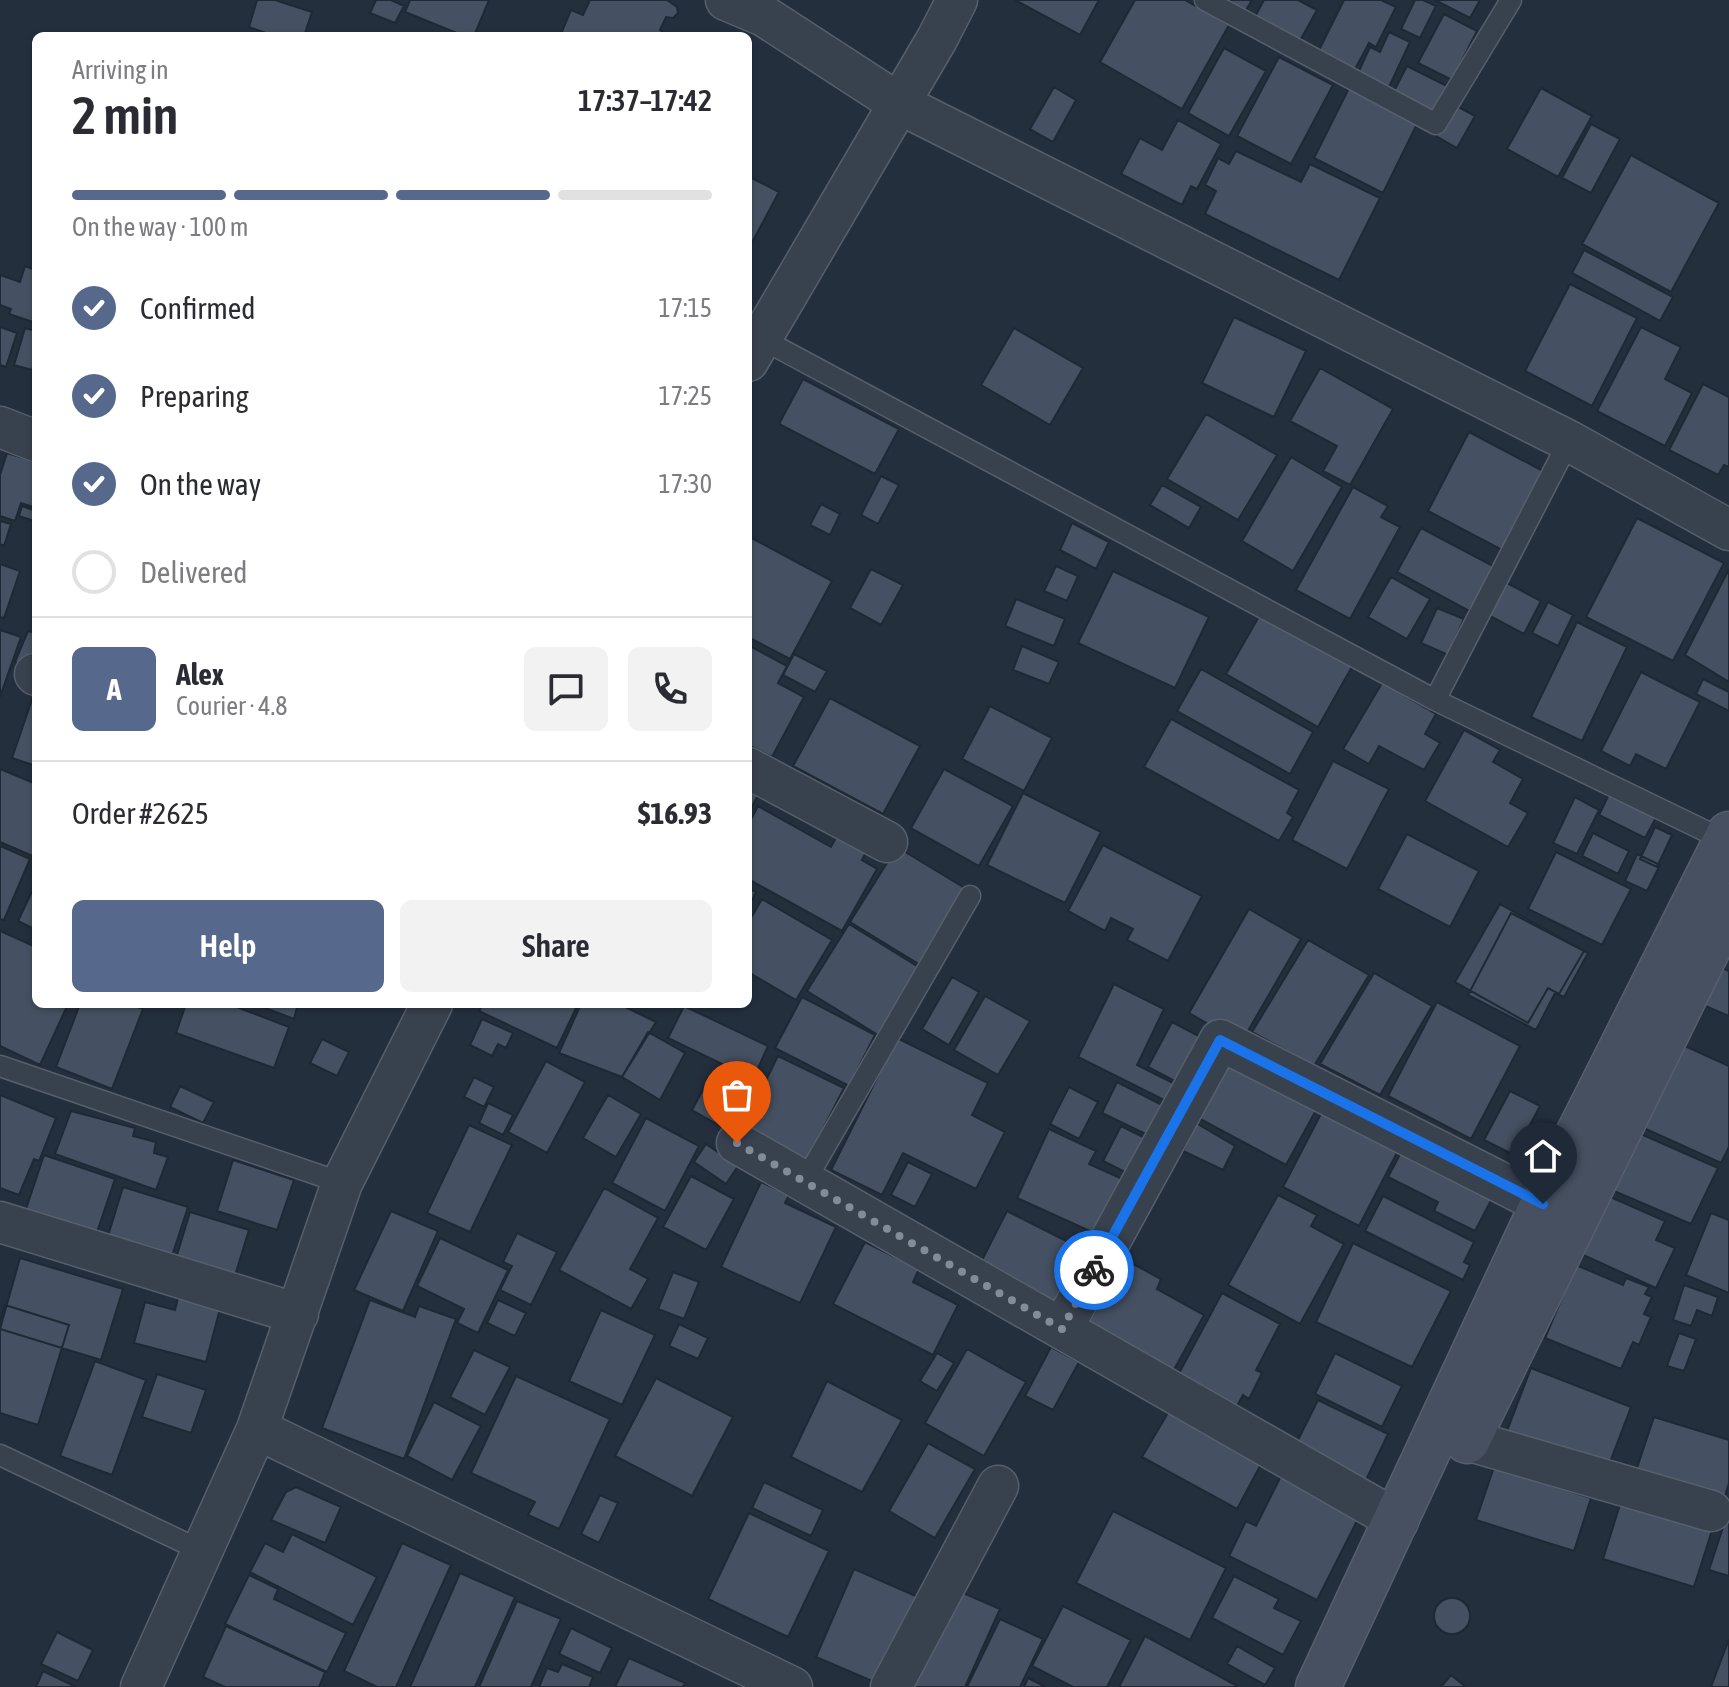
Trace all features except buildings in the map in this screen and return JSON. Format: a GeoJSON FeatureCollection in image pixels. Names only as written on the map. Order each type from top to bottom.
{"type":"FeatureCollection","features":[{"type":"Feature","properties":{"kind":"street"},"geometry":{"type":"LineString","coordinates":[[726,0],[764,16],[898,103],[1569,441],[1729,530]]}},
{"type":"Feature","properties":{"kind":"street"},"geometry":{"type":"LineString","coordinates":[[754,349],[957,0]]}},
{"type":"Feature","properties":{"kind":"street"},"geometry":{"type":"LineString","coordinates":[[0,427],[32,439]]}},
{"type":"Feature","properties":{"kind":"street"},"geometry":{"type":"LineString","coordinates":[[752,770],[887,842]]}},
{"type":"Feature","properties":{"kind":"street"},"geometry":{"type":"LineString","coordinates":[[1318,1687],[1398,1521],[1543,1204],[1727,838]]}},
{"type":"Feature","properties":{"kind":"street"},"geometry":{"type":"LineString","coordinates":[[1346,1687],[1729,906]]}},
{"type":"Feature","properties":{"kind":"street"},"geometry":{"type":"LineString","coordinates":[[141,1687],[257,1429],[342,1183],[430,1008]]}},
{"type":"Feature","properties":{"kind":"street"},"geometry":{"type":"LineString","coordinates":[[1062,1329],[1220,1040],[1543,1204]]}},
{"type":"Feature","properties":{"kind":"street"},"geometry":{"type":"LineString","coordinates":[[737,1143],[1398,1521]]}},
{"type":"Feature","properties":{"kind":"street"},"geometry":{"type":"LineString","coordinates":[[0,1222],[298,1314]]}},
{"type":"Feature","properties":{"kind":"street"},"geometry":{"type":"LineString","coordinates":[[257,1429],[750,1678],[792,1687]]}},
{"type":"Feature","properties":{"kind":"street"},"geometry":{"type":"LineString","coordinates":[[1467,1440],[1711,1511]]}},
{"type":"Feature","properties":{"kind":"street"},"geometry":{"type":"LineString","coordinates":[[891,1687],[998,1486]]}},
{"type":"Feature","properties":{"kind":"lane"},"geometry":{"type":"LineString","coordinates":[[1205,0],[1436,124],[1511,0]]}},
{"type":"Feature","properties":{"kind":"lane"},"geometry":{"type":"LineString","coordinates":[[754,349],[1435,700],[1727,838]]}},
{"type":"Feature","properties":{"kind":"lane"},"geometry":{"type":"LineString","coordinates":[[1435,700],[1569,441]]}},
{"type":"Feature","properties":{"kind":"lane"},"geometry":{"type":"LineString","coordinates":[[805,1181],[970,896]]}},
{"type":"Feature","properties":{"kind":"lane"},"geometry":{"type":"LineString","coordinates":[[0,1066],[342,1183]]}},
{"type":"Feature","properties":{"kind":"lane"},"geometry":{"type":"LineString","coordinates":[[0,1455],[202,1551]]}},
{"type":"Feature","properties":{"kind":"way so far"},"geometry":{"type":"LineString","coordinates":[[737,1143],[1062,1329],[1094,1270]]}},
{"type":"Feature","properties":{"kind":"route"},"geometry":{"type":"LineString","coordinates":[[1094,1270],[1220,1040],[1543,1204]]}}]}
